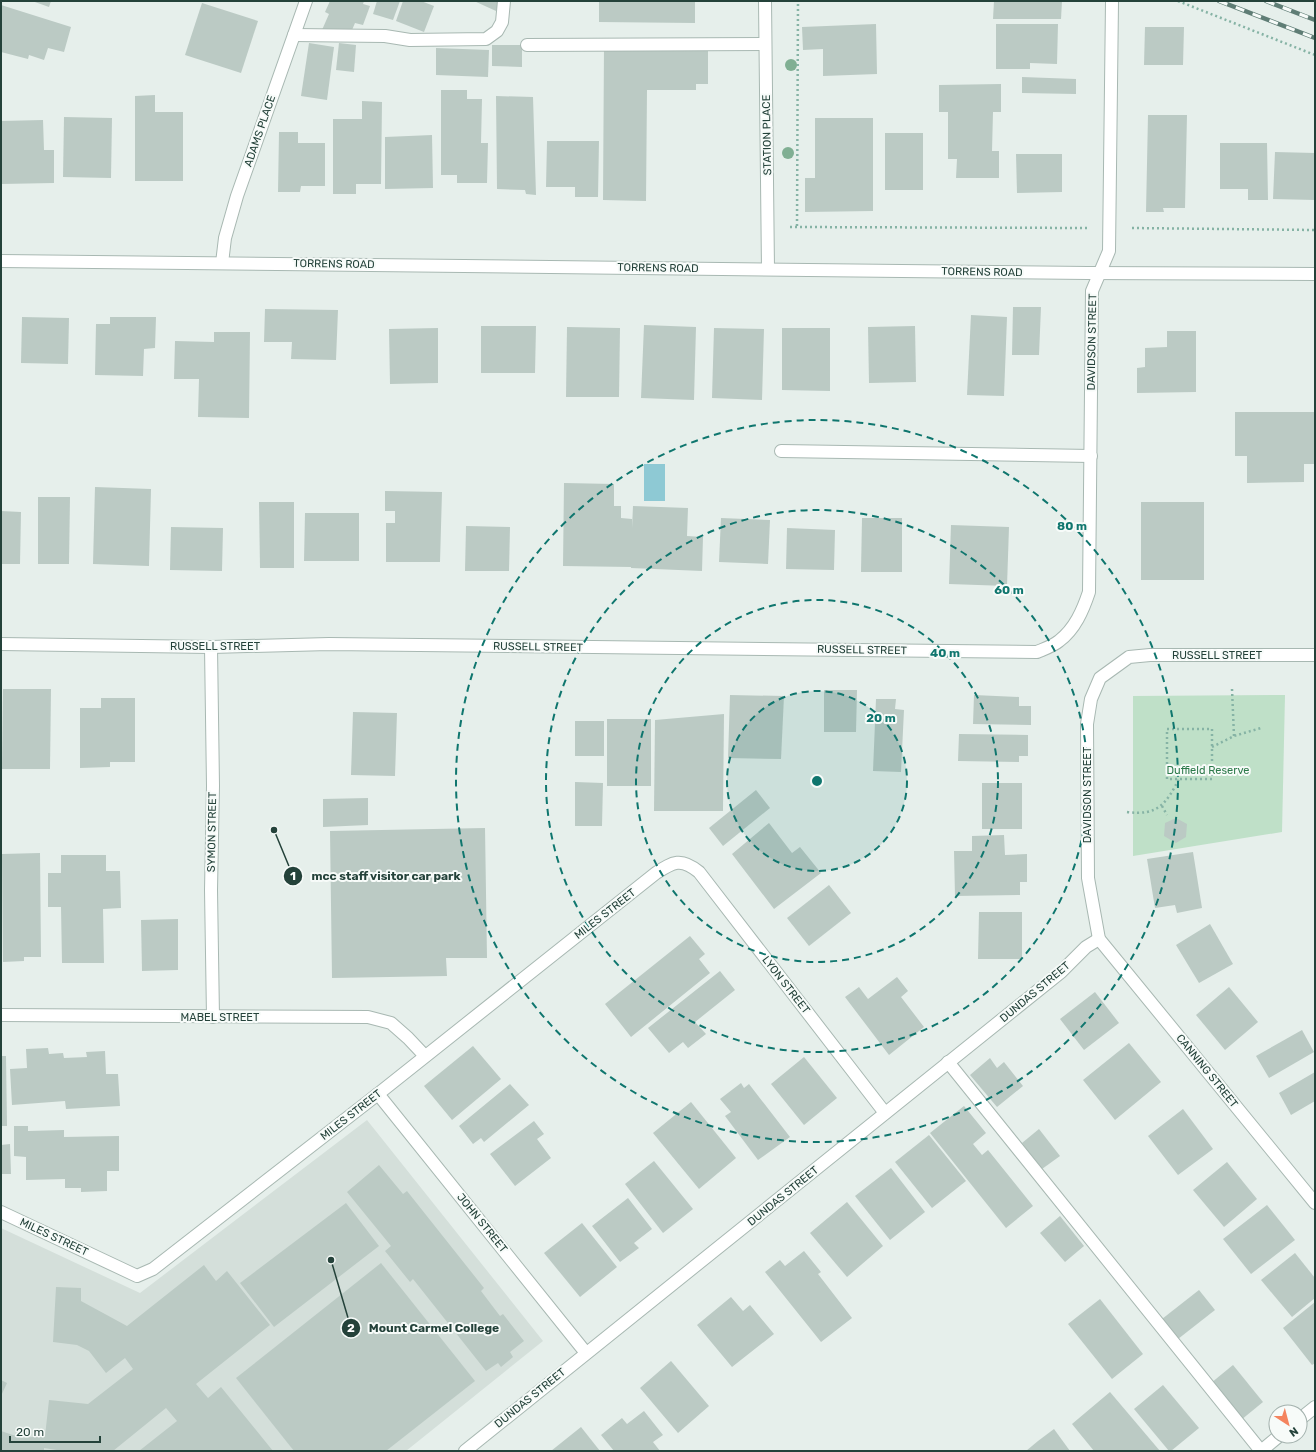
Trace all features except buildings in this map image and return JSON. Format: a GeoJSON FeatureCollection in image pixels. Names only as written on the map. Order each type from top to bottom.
{"type":"FeatureCollection","features":[{"type":"Feature","properties":{"kind":"street","name":"ADAMS PLACE"},"geometry":{"type":"LineString","coordinates":[[222,263],[225,238],[237,196],[306,1]]}},
{"type":"Feature","properties":{"kind":"street"},"geometry":{"type":"LineString","coordinates":[[294,35],[385,36],[410,40],[486,39],[497,31],[502,22],[504,1]]}},
{"type":"Feature","properties":{"kind":"street","name":"STATION PLACE"},"geometry":{"type":"LineString","coordinates":[[766,1],[765,44],[768,269]]}},
{"type":"Feature","properties":{"kind":"street","name":"DAVIDSON STREET"},"geometry":{"type":"LineString","coordinates":[[1069,631],[1083,610],[1089,592],[1092,291],[1109,251],[1112,2]]}},
{"type":"Feature","properties":{"kind":"street"},"geometry":{"type":"LineString","coordinates":[[527,45],[765,44]]}},
{"type":"Feature","properties":{"kind":"street","name":"TORRENS ROAD"},"geometry":{"type":"LineString","coordinates":[[1,261],[1315,274]]}},
{"type":"Feature","properties":{"kind":"street"},"geometry":{"type":"LineString","coordinates":[[781,451],[1090,456]]}},
{"type":"Feature","properties":{"kind":"street","name":"RUSSELL STREET"},"geometry":{"type":"LineString","coordinates":[[1,644],[211,647],[329,644],[1037,652],[1059,641],[1069,631]]}},
{"type":"Feature","properties":{"kind":"street","name":"SYMON STREET"},"geometry":{"type":"LineString","coordinates":[[211,647],[213,786],[211,890],[213,1017]]}},
{"type":"Feature","properties":{"kind":"street","name":"RUSSELL STREET"},"geometry":{"type":"LineString","coordinates":[[1120,662],[1129,657],[1150,655],[1315,655]]}},
{"type":"Feature","properties":{"kind":"street","name":"DAVIDSON STREET"},"geometry":{"type":"LineString","coordinates":[[1099,938],[1088,878],[1087,724],[1091,699],[1100,678],[1120,662]]}},
{"type":"Feature","properties":{"kind":"street","name":"MILES STREET"},"geometry":{"type":"LineString","coordinates":[[1,1212],[137,1276],[153,1269],[378,1094],[656,874],[670,864],[682,862]]}},
{"type":"Feature","properties":{"kind":"street","name":"LYON STREET"},"geometry":{"type":"LineString","coordinates":[[682,862],[690,865],[699,872],[885,1113]]}},
{"type":"Feature","properties":{"kind":"street","name":"DUNDAS STREET"},"geometry":{"type":"LineString","coordinates":[[465,1451],[1061,972],[1086,947],[1099,938]]}},
{"type":"Feature","properties":{"kind":"street","name":"CANNING STREET"},"geometry":{"type":"LineString","coordinates":[[1099,938],[1315,1203]]}},
{"type":"Feature","properties":{"kind":"street","name":"MABEL STREET"},"geometry":{"type":"LineString","coordinates":[[1,1015],[368,1018],[391,1024],[408,1038],[425,1056]]}},
{"type":"Feature","properties":{"kind":"street"},"geometry":{"type":"LineString","coordinates":[[948,1062],[1261,1451],[1269,1444]]}},
{"type":"Feature","properties":{"kind":"street","name":"JOHN STREET"},"geometry":{"type":"LineString","coordinates":[[378,1094],[586,1354]]}},
{"type":"Feature","properties":{"kind":"path"},"geometry":{"type":"LineString","coordinates":[[797,226],[798,1]]}},
{"type":"Feature","properties":{"kind":"path"},"geometry":{"type":"LineString","coordinates":[[1178,1],[1315,55]]}},
{"type":"Feature","properties":{"kind":"path"},"geometry":{"type":"LineString","coordinates":[[768,228],[797,226],[1315,230]]}},
{"type":"Feature","properties":{"kind":"path"},"geometry":{"type":"LineString","coordinates":[[1232,689],[1234,736]]}},
{"type":"Feature","properties":{"kind":"path"},"geometry":{"type":"LineString","coordinates":[[1212,747],[1234,736],[1261,728]]}},
{"type":"Feature","properties":{"kind":"path"},"geometry":{"type":"LineString","coordinates":[[1167,729],[1212,729],[1212,747],[1212,779],[1167,779],[1167,729]]}},
{"type":"Feature","properties":{"kind":"path"},"geometry":{"type":"LineString","coordinates":[[1127,812],[1148,812],[1162,806],[1179,779]]}},
{"type":"Feature","properties":{"kind":"path"},"geometry":{"type":"LineString","coordinates":[[1162,806],[1167,815]]}},
{"type":"Feature","properties":{"kind":"shaded area"},"geometry":{"type":"Polygon","coordinates":[[[367,1120],[543,1341],[406,1451],[1,1451],[1,1228],[140,1293],[367,1120]]]}},
{"type":"Feature","properties":{"kind":"green space","name":"Duffield Reserve"},"geometry":{"type":"Polygon","coordinates":[[[1285,695],[1282,832],[1133,856],[1133,696],[1285,695]]]}},
{"type":"Feature","properties":{"kind":"water"},"geometry":{"type":"Polygon","coordinates":[[[644,464],[665,464],[665,501],[644,501],[644,464]]]}},
{"type":"Feature","properties":{"kind":"railway"},"geometry":{"type":"LineString","coordinates":[[1219,1],[1315,38]]}},
{"type":"Feature","properties":{"kind":"railway"},"geometry":{"type":"LineString","coordinates":[[1266,1],[1315,20]]}},
{"type":"Feature","properties":{"kind":"place","name":"mcc staff visitor car park"},"geometry":{"type":"Point","coordinates":[274,830]}},
{"type":"Feature","properties":{"kind":"place","name":"Mount Carmel College"},"geometry":{"type":"Point","coordinates":[331,1260]}}]}
